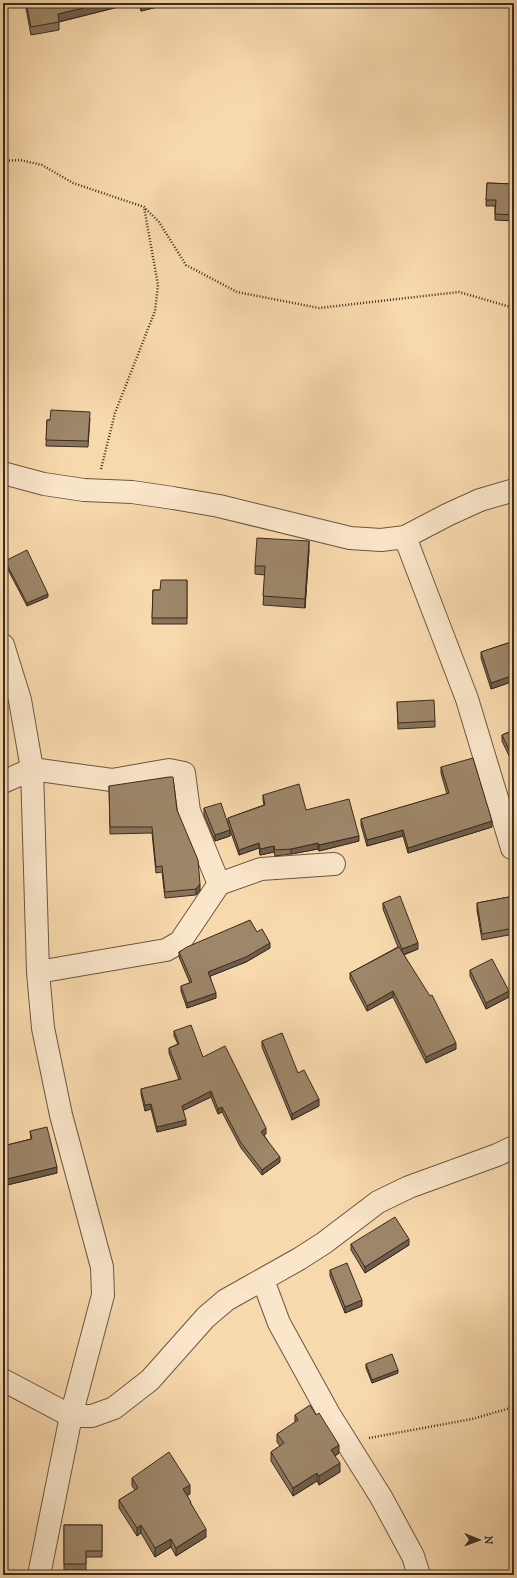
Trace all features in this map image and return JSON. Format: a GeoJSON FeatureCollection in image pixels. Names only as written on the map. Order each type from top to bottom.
{"type":"FeatureCollection","features":[{"type":"Feature","properties":{"kind":"street"},"geometry":{"type":"LineString","coordinates":[[3,473],[44,484],[95,491],[132,492],[219,506],[350,538],[381,540],[405,537],[480,500],[514,490]]}},
{"type":"Feature","properties":{"kind":"street"},"geometry":{"type":"LineString","coordinates":[[405,537],[467,699],[512,848]]}},
{"type":"Feature","properties":{"kind":"street"},"geometry":{"type":"LineString","coordinates":[[3,645],[20,700],[32,768],[38,972],[43,1028],[61,1115],[102,1267],[103,1295],[71,1416],[39,1575]]}},
{"type":"Feature","properties":{"kind":"street"},"geometry":{"type":"LineString","coordinates":[[3,782],[32,768],[112,780],[169,770],[184,773],[189,811],[219,884]]}},
{"type":"Feature","properties":{"kind":"street"},"geometry":{"type":"LineString","coordinates":[[38,972],[166,950],[180,942],[219,884],[261,869],[334,864]]}},
{"type":"Feature","properties":{"kind":"street"},"geometry":{"type":"LineString","coordinates":[[3,1380],[71,1416],[92,1416],[114,1408],[150,1380],[206,1317],[226,1300],[263,1280],[324,1243],[378,1202],[409,1187],[497,1155],[514,1147]]}},
{"type":"Feature","properties":{"kind":"street"},"geometry":{"type":"LineString","coordinates":[[263,1280],[279,1323],[330,1414],[385,1503],[413,1556],[419,1575]]}},
{"type":"Feature","properties":{"kind":"path"},"geometry":{"type":"LineString","coordinates":[[3,161],[20,160],[42,165],[73,183],[144,207],[159,222],[186,265],[237,292],[319,308],[459,292],[514,308]]}},
{"type":"Feature","properties":{"kind":"path"},"geometry":{"type":"LineString","coordinates":[[95,491],[115,413],[156,311],[158,284],[144,207]]}},
{"type":"Feature","properties":{"kind":"path"},"geometry":{"type":"LineString","coordinates":[[347,1442],[472,1419],[514,1406]]}},
{"type":"Feature","properties":{"kind":"building"},"geometry":{"type":"Polygon","coordinates":[[[26,3],[103,3],[58,14],[59,22],[31,27],[26,3]]]}},
{"type":"Feature","properties":{"kind":"building"},"geometry":{"type":"Polygon","coordinates":[[[487,183],[514,184],[514,215],[495,214],[496,200],[486,200],[487,183]]]}},
{"type":"Feature","properties":{"kind":"building"},"geometry":{"type":"Polygon","coordinates":[[[51,410],[90,412],[88,441],[46,440],[47,420],[50,420],[51,410]]]}},
{"type":"Feature","properties":{"kind":"building"},"geometry":{"type":"Polygon","coordinates":[[[257,538],[309,541],[305,599],[263,596],[265,566],[255,566],[257,538]]]}},
{"type":"Feature","properties":{"kind":"building"},"geometry":{"type":"Polygon","coordinates":[[[27,550],[48,594],[27,603],[5,561],[27,550]]]}},
{"type":"Feature","properties":{"kind":"building"},"geometry":{"type":"Polygon","coordinates":[[[161,580],[187,580],[187,618],[152,618],[153,590],[160,590],[161,580]]]}},
{"type":"Feature","properties":{"kind":"building"},"geometry":{"type":"Polygon","coordinates":[[[514,641],[514,675],[491,683],[481,652],[514,641]]]}},
{"type":"Feature","properties":{"kind":"building"},"geometry":{"type":"Polygon","coordinates":[[[434,700],[435,721],[398,723],[397,702],[434,700]]]}},
{"type":"Feature","properties":{"kind":"building"},"geometry":{"type":"Polygon","coordinates":[[[514,730],[514,760],[502,735],[514,730]]]}},
{"type":"Feature","properties":{"kind":"building"},"geometry":{"type":"Polygon","coordinates":[[[473,758],[492,821],[408,848],[403,830],[367,840],[361,819],[449,793],[441,767],[473,758]]]}},
{"type":"Feature","properties":{"kind":"building"},"geometry":{"type":"Polygon","coordinates":[[[173,777],[177,810],[198,860],[200,884],[196,889],[165,892],[162,866],[156,867],[152,827],[110,827],[109,786],[173,777]]]}},
{"type":"Feature","properties":{"kind":"building"},"geometry":{"type":"Polygon","coordinates":[[[299,784],[306,810],[349,799],[359,836],[319,845],[318,843],[291,849],[275,850],[274,846],[260,849],[259,843],[239,850],[228,818],[265,805],[263,795],[299,784]]]}},
{"type":"Feature","properties":{"kind":"building"},"geometry":{"type":"Polygon","coordinates":[[[221,803],[230,830],[215,835],[204,808],[221,803]]]}},
{"type":"Feature","properties":{"kind":"building"},"geometry":{"type":"Polygon","coordinates":[[[400,896],[418,943],[402,949],[383,903],[400,896]]]}},
{"type":"Feature","properties":{"kind":"building"},"geometry":{"type":"Polygon","coordinates":[[[514,896],[514,928],[482,934],[477,903],[514,896]]]}},
{"type":"Feature","properties":{"kind":"building"},"geometry":{"type":"Polygon","coordinates":[[[250,920],[257,932],[262,929],[270,943],[246,957],[208,972],[216,993],[187,1003],[181,986],[192,982],[179,952],[187,947],[250,920]]]}},
{"type":"Feature","properties":{"kind":"building"},"geometry":{"type":"Polygon","coordinates":[[[399,947],[430,996],[432,995],[456,1043],[426,1057],[393,991],[367,1006],[350,973],[399,947]]]}},
{"type":"Feature","properties":{"kind":"building"},"geometry":{"type":"Polygon","coordinates":[[[492,959],[509,991],[486,1003],[470,970],[492,959]]]}},
{"type":"Feature","properties":{"kind":"building"},"geometry":{"type":"Polygon","coordinates":[[[191,1025],[203,1057],[225,1046],[266,1128],[261,1132],[280,1157],[262,1170],[241,1143],[222,1107],[218,1109],[211,1091],[182,1106],[186,1120],[157,1127],[151,1104],[145,1105],[141,1089],[181,1079],[169,1048],[179,1044],[174,1031],[191,1025]]]}},
{"type":"Feature","properties":{"kind":"building"},"geometry":{"type":"Polygon","coordinates":[[[282,1033],[298,1073],[304,1070],[319,1099],[292,1114],[262,1041],[282,1033]]]}},
{"type":"Feature","properties":{"kind":"building"},"geometry":{"type":"Polygon","coordinates":[[[47,1127],[57,1167],[3,1180],[3,1146],[32,1139],[30,1131],[47,1127]]]}},
{"type":"Feature","properties":{"kind":"building"},"geometry":{"type":"Polygon","coordinates":[[[395,1217],[409,1239],[365,1267],[351,1244],[395,1217]]]}},
{"type":"Feature","properties":{"kind":"building"},"geometry":{"type":"Polygon","coordinates":[[[347,1263],[362,1300],[345,1307],[330,1270],[347,1263]]]}},
{"type":"Feature","properties":{"kind":"building"},"geometry":{"type":"Polygon","coordinates":[[[392,1354],[398,1370],[372,1380],[366,1364],[392,1354]]]}},
{"type":"Feature","properties":{"kind":"building"},"geometry":{"type":"Polygon","coordinates":[[[310,1405],[316,1415],[319,1413],[339,1445],[331,1450],[340,1463],[319,1476],[317,1473],[293,1488],[271,1452],[284,1443],[277,1434],[298,1420],[295,1415],[310,1405]]]}},
{"type":"Feature","properties":{"kind":"building"},"geometry":{"type":"Polygon","coordinates":[[[169,1452],[190,1485],[183,1489],[206,1529],[176,1548],[171,1539],[155,1548],[141,1525],[137,1528],[119,1500],[138,1488],[132,1478],[169,1452]]]}},
{"type":"Feature","properties":{"kind":"building"},"geometry":{"type":"Polygon","coordinates":[[[64,1525],[102,1525],[102,1551],[86,1551],[86,1564],[64,1564],[64,1525]]]}}]}
